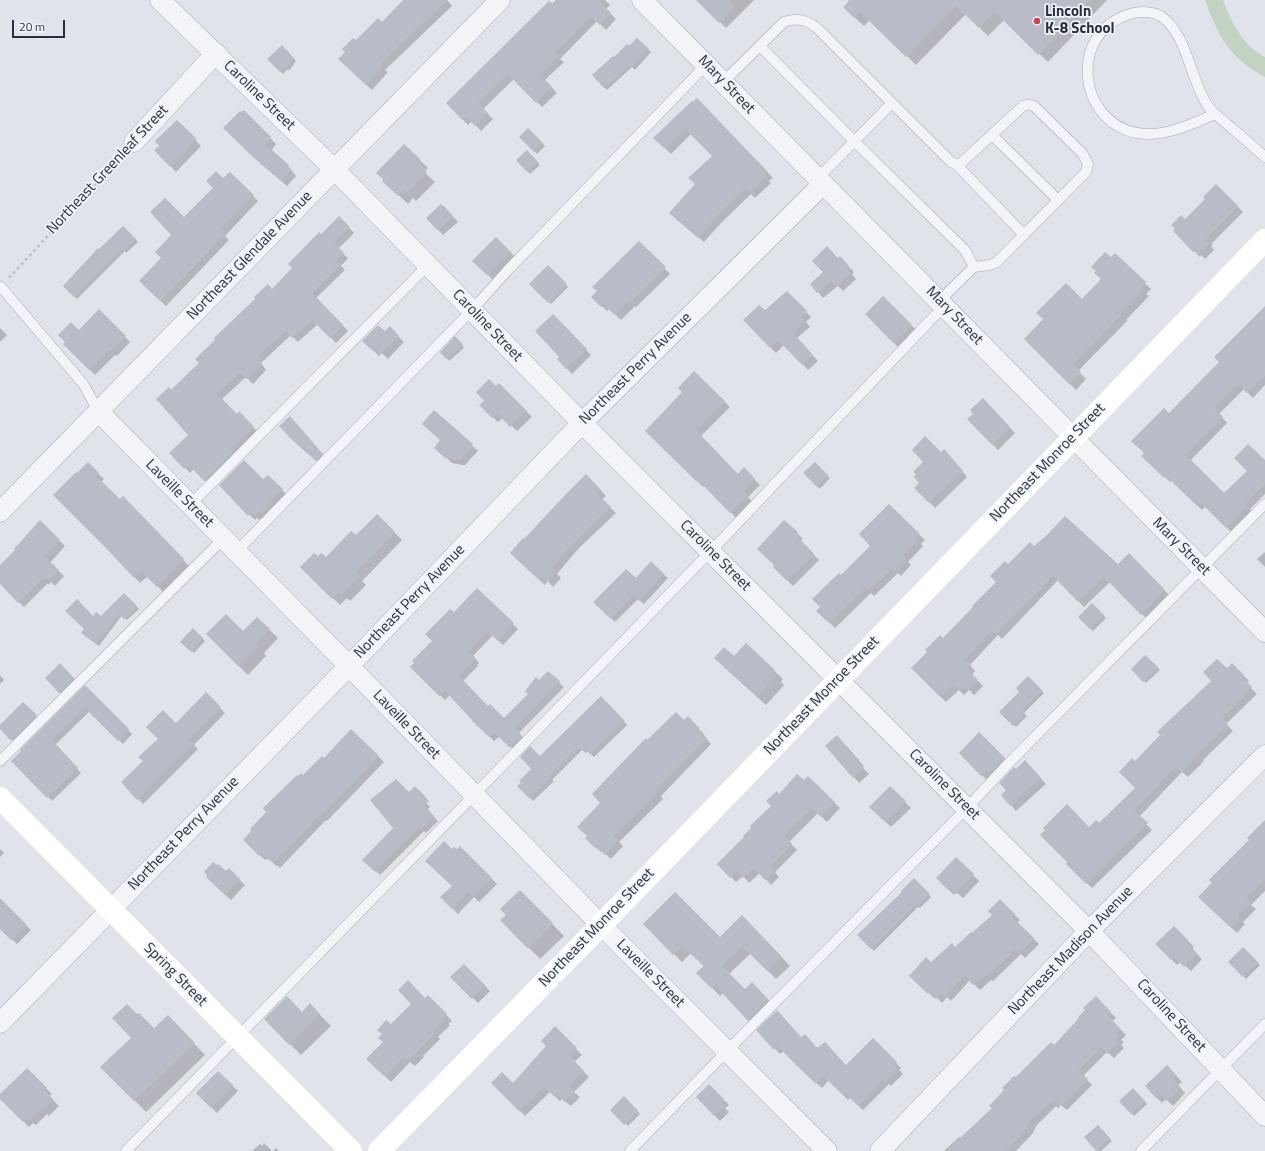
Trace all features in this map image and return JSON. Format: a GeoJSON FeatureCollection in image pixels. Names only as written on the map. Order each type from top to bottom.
{"type":"FeatureCollection","features":[{"type":"Feature","properties":{"kind":"street","name":"Caroline Street"},"geometry":{"type":"LineString","coordinates":[[160,0],[335,170],[582,423],[1089,930],[1265,1116]]}},
{"type":"Feature","properties":{"kind":"street","name":"Northeast Glendale Avenue"},"geometry":{"type":"LineString","coordinates":[[0,512],[500,0]]}},
{"type":"Feature","properties":{"kind":"street","name":"Mary Street"},"geometry":{"type":"LineString","coordinates":[[642,0],[942,303],[1072,438],[1265,632]]}},
{"type":"Feature","properties":{"kind":"street","name":"Northeast Greenleaf Street"},"geometry":{"type":"LineString","coordinates":[[134,142],[216,53]]}},
{"type":"Feature","properties":{"kind":"street","name":"Northeast Perry Avenue"},"geometry":{"type":"LineString","coordinates":[[0,1023],[349,666],[582,423],[821,181]]}},
{"type":"Feature","properties":{"kind":"street","name":"Northeast Monroe Street"},"geometry":{"type":"LineString","coordinates":[[379,1151],[1265,240]]}},
{"type":"Feature","properties":{"kind":"street","name":"Laveille Street"},"geometry":{"type":"LineString","coordinates":[[98,411],[349,666],[600,925],[827,1151]]}},
{"type":"Feature","properties":{"kind":"street","name":"Northeast Madison Avenue"},"geometry":{"type":"LineString","coordinates":[[880,1151],[1089,930],[1265,756]]}},
{"type":"Feature","properties":{"kind":"street","name":"Spring Street"},"geometry":{"type":"LineString","coordinates":[[0,798],[351,1151]]}},
{"type":"Feature","properties":{"kind":"lane"},"geometry":{"type":"LineString","coordinates":[[1215,114],[1191,125],[1163,132],[1138,133],[1123,129],[1108,118],[1100,109],[1092,96],[1089,85],[1087,73],[1088,60],[1090,49],[1098,35],[1119,17],[1132,13],[1148,12],[1161,16],[1175,30],[1201,94],[1211,110],[1265,157]]}},
{"type":"Feature","properties":{"kind":"lane"},"geometry":{"type":"LineString","coordinates":[[723,82],[784,22],[796,19],[810,22],[951,162],[956,164],[1024,235]]}},
{"type":"Feature","properties":{"kind":"lane"},"geometry":{"type":"LineString","coordinates":[[760,46],[965,250],[974,267]]}},
{"type":"Feature","properties":{"kind":"lane"},"geometry":{"type":"LineString","coordinates":[[0,761],[230,545],[472,310],[507,271],[706,65]]}},
{"type":"Feature","properties":{"kind":"lane"},"geometry":{"type":"LineString","coordinates":[[821,181],[854,141],[892,103]]}},
{"type":"Feature","properties":{"kind":"lane"},"geometry":{"type":"LineString","coordinates":[[126,1151],[711,551],[974,267],[990,265],[997,262],[1086,172],[1088,164],[1082,153],[1032,104],[1024,106],[963,161],[956,164]]}},
{"type":"Feature","properties":{"kind":"lane"},"geometry":{"type":"LineString","coordinates":[[992,135],[1058,200]]}},
{"type":"Feature","properties":{"kind":"lane"},"geometry":{"type":"LineString","coordinates":[[190,505],[428,265]]}},
{"type":"Feature","properties":{"kind":"lane","name":"Laveille Street"},"geometry":{"type":"LineString","coordinates":[[1,287],[84,385],[98,411]]}},
{"type":"Feature","properties":{"kind":"lane"},"geometry":{"type":"LineString","coordinates":[[630,1151],[967,808],[1006,766],[1265,504]]}},
{"type":"Feature","properties":{"kind":"lane"},"geometry":{"type":"LineString","coordinates":[[1141,1151],[1265,1024]]}},
{"type":"Feature","properties":{"kind":"path","name":"Northeast Greenleaf Street"},"geometry":{"type":"LineString","coordinates":[[1,287],[134,142]]}},
{"type":"Feature","properties":{"kind":"green space"},"geometry":{"type":"Polygon","coordinates":[[[1205,0],[1223,0],[1234,25],[1244,40],[1265,57],[1265,77],[1242,62],[1234,54],[1215,25],[1205,0]]]}},
{"type":"Feature","properties":{"kind":"building"},"geometry":{"type":"Polygon","coordinates":[[[403,0],[447,0],[381,63],[383,66],[366,85],[338,59],[345,52],[342,49],[353,38],[356,40],[378,18],[382,22],[403,0]]]}},
{"type":"Feature","properties":{"kind":"building"},"geometry":{"type":"Polygon","coordinates":[[[559,0],[598,0],[611,13],[600,25],[591,16],[555,53],[559,56],[540,74],[552,87],[536,103],[508,74],[478,103],[488,113],[475,126],[466,117],[462,120],[446,103],[549,1],[554,5],[559,0]]]}},
{"type":"Feature","properties":{"kind":"building"},"geometry":{"type":"Polygon","coordinates":[[[696,0],[729,0],[735,7],[719,23],[696,0]]]}},
{"type":"Feature","properties":{"kind":"building"},"geometry":{"type":"Polygon","coordinates":[[[848,0],[1090,0],[1038,55],[995,12],[979,28],[956,6],[906,57],[860,12],[854,18],[843,7],[849,1],[848,0]]]}},
{"type":"Feature","properties":{"kind":"building"},"geometry":{"type":"Polygon","coordinates":[[[637,38],[649,49],[631,68],[629,66],[604,88],[592,75],[627,44],[629,46],[637,38]]]}},
{"type":"Feature","properties":{"kind":"building"},"geometry":{"type":"Polygon","coordinates":[[[282,45],[294,58],[286,69],[285,67],[280,72],[267,59],[282,45]]]}},
{"type":"Feature","properties":{"kind":"building"},"geometry":{"type":"Polygon","coordinates":[[[697,98],[768,172],[765,175],[766,177],[749,193],[745,189],[715,218],[698,238],[669,213],[695,184],[688,178],[712,156],[685,129],[665,149],[653,138],[697,98]]]}},
{"type":"Feature","properties":{"kind":"building"},"geometry":{"type":"Polygon","coordinates":[[[244,110],[271,137],[266,145],[289,165],[288,166],[292,170],[281,181],[254,158],[223,128],[240,111],[241,112],[244,110]]]}},
{"type":"Feature","properties":{"kind":"building"},"geometry":{"type":"Polygon","coordinates":[[[177,120],[197,139],[189,147],[190,148],[170,167],[154,150],[159,146],[155,141],[177,120]]]}},
{"type":"Feature","properties":{"kind":"building"},"geometry":{"type":"Polygon","coordinates":[[[528,128],[543,143],[534,152],[519,137],[528,128]]]}},
{"type":"Feature","properties":{"kind":"building"},"geometry":{"type":"Polygon","coordinates":[[[404,144],[420,159],[418,162],[427,172],[407,193],[404,190],[398,196],[376,173],[404,144]]]}},
{"type":"Feature","properties":{"kind":"building"},"geometry":{"type":"Polygon","coordinates":[[[527,150],[538,162],[527,172],[516,160],[527,150]]]}},
{"type":"Feature","properties":{"kind":"building"},"geometry":{"type":"Polygon","coordinates":[[[216,171],[223,178],[230,172],[254,195],[220,230],[225,234],[160,301],[139,281],[161,258],[155,252],[171,235],[150,212],[165,198],[184,217],[213,188],[206,181],[216,171]]]}},
{"type":"Feature","properties":{"kind":"building"},"geometry":{"type":"Polygon","coordinates":[[[1216,184],[1238,206],[1207,237],[1208,238],[1206,240],[1210,243],[1199,254],[1195,251],[1193,252],[1173,231],[1175,229],[1171,225],[1181,215],[1185,219],[1205,199],[1203,197],[1216,184]]]}},
{"type":"Feature","properties":{"kind":"building"},"geometry":{"type":"Polygon","coordinates":[[[441,204],[453,216],[437,230],[426,218],[441,204]]]}},
{"type":"Feature","properties":{"kind":"building"},"geometry":{"type":"Polygon","coordinates":[[[339,216],[350,227],[334,243],[344,253],[336,260],[341,265],[312,293],[343,325],[330,338],[312,320],[292,338],[286,331],[257,357],[262,364],[247,379],[240,372],[217,394],[237,414],[239,411],[254,427],[233,448],[235,450],[204,481],[189,465],[184,469],[169,453],[188,435],[156,399],[169,387],[171,390],[199,363],[195,359],[215,340],[214,338],[255,299],[254,297],[268,284],[272,289],[292,268],[288,264],[319,232],[321,234],[339,216]]]}},
{"type":"Feature","properties":{"kind":"building"},"geometry":{"type":"Polygon","coordinates":[[[123,226],[136,239],[123,251],[122,249],[74,297],[63,286],[98,248],[99,249],[123,226]]]}},
{"type":"Feature","properties":{"kind":"building"},"geometry":{"type":"Polygon","coordinates":[[[496,237],[511,252],[487,275],[472,261],[496,237]]]}},
{"type":"Feature","properties":{"kind":"building"},"geometry":{"type":"Polygon","coordinates":[[[639,241],[666,267],[630,303],[629,301],[615,315],[603,304],[601,307],[591,297],[597,291],[592,287],[639,241]]]}},
{"type":"Feature","properties":{"kind":"building"},"geometry":{"type":"Polygon","coordinates":[[[827,246],[838,258],[840,256],[849,266],[847,268],[851,273],[837,286],[831,281],[817,293],[810,284],[823,272],[812,261],[827,246]]]}},
{"type":"Feature","properties":{"kind":"building"},"geometry":{"type":"Polygon","coordinates":[[[1105,252],[1111,257],[1115,253],[1146,282],[1141,287],[1143,290],[1121,313],[1122,314],[1073,364],[1081,372],[1069,384],[1024,339],[1043,319],[1036,313],[1066,283],[1082,299],[1101,279],[1094,273],[1096,271],[1091,267],[1105,252]]]}},
{"type":"Feature","properties":{"kind":"building"},"geometry":{"type":"Polygon","coordinates":[[[548,265],[567,284],[548,303],[529,284],[548,265]]]}},
{"type":"Feature","properties":{"kind":"building"},"geometry":{"type":"Polygon","coordinates":[[[787,291],[807,311],[801,317],[805,321],[793,333],[813,355],[802,365],[778,340],[770,348],[743,320],[759,305],[765,310],[787,291]]]}},
{"type":"Feature","properties":{"kind":"building"},"geometry":{"type":"Polygon","coordinates":[[[883,296],[912,325],[893,343],[865,314],[883,296]]]}},
{"type":"Feature","properties":{"kind":"building"},"geometry":{"type":"Polygon","coordinates":[[[1265,306],[1265,375],[1247,393],[1238,384],[1214,408],[1223,417],[1186,455],[1224,493],[1247,471],[1234,458],[1248,444],[1265,460],[1265,484],[1245,503],[1248,506],[1226,528],[1200,502],[1197,506],[1166,476],[1164,478],[1141,456],[1144,453],[1131,441],[1164,408],[1169,413],[1219,362],[1214,357],[1265,306]]]}},
{"type":"Feature","properties":{"kind":"building"},"geometry":{"type":"Polygon","coordinates":[[[99,309],[126,336],[89,370],[63,344],[65,342],[58,335],[71,322],[79,330],[99,309]]]}},
{"type":"Feature","properties":{"kind":"building"},"geometry":{"type":"Polygon","coordinates":[[[553,314],[587,349],[566,369],[557,359],[559,357],[535,331],[553,314]]]}},
{"type":"Feature","properties":{"kind":"building"},"geometry":{"type":"Polygon","coordinates":[[[378,325],[385,331],[390,326],[399,336],[381,354],[376,348],[373,351],[362,341],[378,325]]]}},
{"type":"Feature","properties":{"kind":"building"},"geometry":{"type":"Polygon","coordinates":[[[455,336],[463,345],[446,359],[440,352],[455,336]]]}},
{"type":"Feature","properties":{"kind":"building"},"geometry":{"type":"Polygon","coordinates":[[[694,371],[725,401],[696,430],[738,474],[744,467],[755,479],[744,491],[748,496],[730,513],[699,481],[697,482],[645,431],[682,392],[678,388],[694,371]]]}},
{"type":"Feature","properties":{"kind":"building"},"geometry":{"type":"Polygon","coordinates":[[[489,379],[496,386],[499,383],[527,411],[510,427],[497,413],[492,418],[479,405],[484,401],[476,392],[489,379]]]}},
{"type":"Feature","properties":{"kind":"building"},"geometry":{"type":"Polygon","coordinates":[[[983,398],[1010,427],[992,445],[967,419],[973,414],[970,410],[983,398]]]}},
{"type":"Feature","properties":{"kind":"building"},"geometry":{"type":"Polygon","coordinates":[[[434,410],[473,444],[460,460],[445,458],[434,448],[440,440],[422,424],[434,410]]]}},
{"type":"Feature","properties":{"kind":"building"},"geometry":{"type":"Polygon","coordinates":[[[290,416],[323,454],[316,461],[279,426],[290,416]]]}},
{"type":"Feature","properties":{"kind":"building"},"geometry":{"type":"Polygon","coordinates":[[[925,436],[941,452],[944,449],[963,471],[929,503],[914,488],[919,483],[914,477],[916,474],[913,472],[923,462],[912,450],[925,436]]]}},
{"type":"Feature","properties":{"kind":"building"},"geometry":{"type":"Polygon","coordinates":[[[244,460],[263,479],[268,475],[283,489],[270,501],[271,503],[262,512],[260,511],[254,516],[251,513],[248,516],[219,485],[244,460]]]}},
{"type":"Feature","properties":{"kind":"building"},"geometry":{"type":"Polygon","coordinates":[[[88,462],[99,473],[96,476],[120,499],[123,496],[184,559],[157,587],[142,572],[134,578],[53,495],[88,462]]]}},
{"type":"Feature","properties":{"kind":"building"},"geometry":{"type":"Polygon","coordinates":[[[815,462],[828,475],[817,487],[803,473],[815,462]]]}},
{"type":"Feature","properties":{"kind":"building"},"geometry":{"type":"Polygon","coordinates":[[[586,474],[601,490],[597,494],[611,507],[553,566],[552,568],[556,572],[547,582],[542,577],[539,580],[510,553],[586,474]]]}},
{"type":"Feature","properties":{"kind":"building"},"geometry":{"type":"Polygon","coordinates":[[[889,504],[920,534],[916,538],[918,540],[903,556],[906,559],[895,571],[892,568],[868,591],[865,588],[829,623],[816,611],[820,607],[812,599],[839,573],[841,575],[870,546],[859,534],[889,504]]]}},
{"type":"Feature","properties":{"kind":"building"},"geometry":{"type":"Polygon","coordinates":[[[377,514],[395,532],[356,573],[360,577],[342,595],[339,592],[332,599],[300,567],[314,553],[318,556],[321,553],[326,557],[351,531],[356,535],[377,514]]]}},
{"type":"Feature","properties":{"kind":"building"},"geometry":{"type":"Polygon","coordinates":[[[1065,516],[1118,564],[1129,553],[1165,590],[1141,615],[1104,577],[1078,602],[1053,576],[996,634],[992,631],[965,659],[971,665],[967,669],[978,680],[968,690],[963,686],[958,690],[953,685],[940,697],[911,668],[927,652],[925,650],[940,635],[943,638],[996,582],[990,576],[1005,561],[1008,564],[1030,542],[1034,546],[1065,516]]]}},
{"type":"Feature","properties":{"kind":"building"},"geometry":{"type":"Polygon","coordinates":[[[40,520],[60,540],[45,557],[59,570],[49,581],[45,578],[43,580],[42,579],[18,603],[0,584],[0,565],[15,550],[14,549],[40,520]]]}},
{"type":"Feature","properties":{"kind":"building"},"geometry":{"type":"Polygon","coordinates":[[[784,520],[798,532],[796,535],[814,554],[787,581],[773,567],[774,565],[757,549],[784,520]]]}},
{"type":"Feature","properties":{"kind":"building"},"geometry":{"type":"Polygon","coordinates":[[[651,561],[664,574],[639,601],[633,595],[611,619],[593,602],[626,569],[636,578],[651,561]]]}},
{"type":"Feature","properties":{"kind":"building"},"geometry":{"type":"Polygon","coordinates":[[[477,588],[514,623],[498,641],[487,631],[469,651],[475,657],[473,659],[474,661],[459,676],[488,706],[490,704],[504,718],[528,694],[525,691],[536,677],[539,680],[548,671],[560,681],[515,728],[521,737],[510,748],[494,732],[489,737],[472,721],[445,691],[439,696],[410,667],[414,663],[412,661],[432,641],[425,634],[450,609],[454,612],[477,588]]]}},
{"type":"Feature","properties":{"kind":"building"},"geometry":{"type":"Polygon","coordinates":[[[124,593],[137,606],[124,619],[119,614],[96,644],[81,633],[84,629],[65,611],[77,599],[93,616],[96,612],[101,616],[124,593]]]}},
{"type":"Feature","properties":{"kind":"building"},"geometry":{"type":"Polygon","coordinates":[[[1092,603],[1104,615],[1090,629],[1078,617],[1092,603]]]}},
{"type":"Feature","properties":{"kind":"building"},"geometry":{"type":"Polygon","coordinates":[[[226,614],[243,631],[257,617],[270,629],[256,643],[259,646],[239,667],[206,634],[226,614]]]}},
{"type":"Feature","properties":{"kind":"building"},"geometry":{"type":"Polygon","coordinates":[[[193,628],[203,638],[191,652],[180,642],[193,628]]]}},
{"type":"Feature","properties":{"kind":"building"},"geometry":{"type":"Polygon","coordinates":[[[746,643],[775,670],[773,673],[776,675],[757,697],[714,658],[724,647],[734,656],[746,643]]]}},
{"type":"Feature","properties":{"kind":"building"},"geometry":{"type":"Polygon","coordinates":[[[1145,655],[1158,667],[1143,682],[1131,669],[1145,655]]]}},
{"type":"Feature","properties":{"kind":"building"},"geometry":{"type":"Polygon","coordinates":[[[1217,659],[1227,668],[1232,663],[1244,675],[1242,677],[1252,687],[1222,718],[1228,725],[1182,772],[1176,767],[1134,810],[1148,823],[1086,884],[1066,864],[1067,862],[1040,835],[1045,830],[1043,828],[1067,804],[1089,827],[1096,820],[1099,823],[1135,788],[1119,772],[1132,758],[1135,761],[1160,735],[1157,732],[1211,681],[1203,672],[1217,659]]]}},
{"type":"Feature","properties":{"kind":"building"},"geometry":{"type":"Polygon","coordinates":[[[60,663],[74,678],[59,693],[45,678],[60,663]]]}},
{"type":"Feature","properties":{"kind":"building"},"geometry":{"type":"Polygon","coordinates":[[[1028,676],[1042,690],[1022,710],[1025,713],[1013,726],[999,712],[1019,692],[1016,688],[1028,676]]]}},
{"type":"Feature","properties":{"kind":"building"},"geometry":{"type":"Polygon","coordinates":[[[85,685],[129,729],[118,741],[85,708],[52,740],[78,768],[47,798],[11,761],[21,751],[20,750],[85,685]]]}},
{"type":"Feature","properties":{"kind":"building"},"geometry":{"type":"Polygon","coordinates":[[[206,692],[221,707],[189,739],[194,744],[137,800],[121,782],[143,761],[138,757],[158,739],[146,727],[163,710],[176,723],[206,692]]]}},
{"type":"Feature","properties":{"kind":"building"},"geometry":{"type":"Polygon","coordinates":[[[601,696],[625,721],[590,754],[584,748],[582,751],[578,747],[549,776],[551,778],[529,798],[517,786],[521,783],[519,781],[531,769],[520,757],[530,746],[540,756],[601,696]]]}},
{"type":"Feature","properties":{"kind":"building"},"geometry":{"type":"Polygon","coordinates":[[[23,702],[37,715],[11,741],[0,729],[0,725],[23,702]]]}},
{"type":"Feature","properties":{"kind":"building"},"geometry":{"type":"Polygon","coordinates":[[[676,712],[684,720],[688,716],[707,738],[656,790],[658,792],[614,836],[618,840],[605,855],[585,838],[587,836],[577,827],[600,803],[592,794],[646,738],[647,740],[676,712]]]}},
{"type":"Feature","properties":{"kind":"building"},"geometry":{"type":"Polygon","coordinates":[[[351,729],[379,756],[274,863],[261,853],[259,856],[243,840],[251,831],[250,829],[266,812],[263,808],[297,775],[298,776],[301,773],[303,775],[322,756],[324,758],[351,729]]]}},
{"type":"Feature","properties":{"kind":"building"},"geometry":{"type":"Polygon","coordinates":[[[979,732],[1005,758],[990,773],[987,770],[981,776],[959,753],[979,732]]]}},
{"type":"Feature","properties":{"kind":"building"},"geometry":{"type":"Polygon","coordinates":[[[837,735],[864,768],[853,778],[825,746],[837,735]]]}},
{"type":"Feature","properties":{"kind":"building"},"geometry":{"type":"Polygon","coordinates":[[[1025,760],[1041,778],[1010,806],[1001,795],[1006,790],[999,783],[1014,767],[1016,769],[1025,760]]]}},
{"type":"Feature","properties":{"kind":"building"},"geometry":{"type":"Polygon","coordinates":[[[797,774],[804,780],[808,776],[835,802],[821,817],[812,808],[784,835],[792,844],[770,866],[774,871],[765,880],[754,868],[743,878],[736,871],[730,878],[717,864],[744,837],[743,836],[751,828],[750,826],[771,806],[766,801],[777,791],[779,794],[797,774]]]}},
{"type":"Feature","properties":{"kind":"building"},"geometry":{"type":"Polygon","coordinates":[[[396,779],[409,792],[415,786],[425,796],[423,798],[427,802],[424,805],[434,816],[421,829],[419,827],[375,872],[362,860],[393,828],[370,800],[396,779]]]}},
{"type":"Feature","properties":{"kind":"building"},"geometry":{"type":"Polygon","coordinates":[[[890,786],[906,801],[885,822],[869,807],[890,786]]]}},
{"type":"Feature","properties":{"kind":"building"},"geometry":{"type":"Polygon","coordinates":[[[1265,820],[1265,880],[1246,898],[1251,903],[1238,916],[1240,918],[1231,928],[1198,897],[1212,883],[1209,880],[1249,840],[1247,838],[1265,820]]]}},
{"type":"Feature","properties":{"kind":"building"},"geometry":{"type":"Polygon","coordinates":[[[444,841],[452,849],[454,847],[457,849],[460,846],[492,878],[473,897],[468,892],[452,909],[440,897],[452,886],[425,861],[444,841]]]}},
{"type":"Feature","properties":{"kind":"building"},"geometry":{"type":"Polygon","coordinates":[[[956,857],[974,874],[956,893],[950,888],[948,890],[936,878],[956,857]]]}},
{"type":"Feature","properties":{"kind":"building"},"geometry":{"type":"Polygon","coordinates":[[[213,862],[217,865],[218,864],[226,871],[229,868],[240,879],[225,895],[206,877],[207,875],[204,872],[213,862]]]}},
{"type":"Feature","properties":{"kind":"building"},"geometry":{"type":"Polygon","coordinates":[[[914,878],[930,894],[917,907],[915,905],[871,949],[857,935],[902,892],[901,891],[914,878]]]}},
{"type":"Feature","properties":{"kind":"building"},"geometry":{"type":"Polygon","coordinates":[[[520,890],[553,923],[528,949],[500,920],[506,915],[500,909],[520,890]]]}},
{"type":"Feature","properties":{"kind":"building"},"geometry":{"type":"Polygon","coordinates":[[[675,892],[720,937],[742,915],[782,957],[767,971],[742,946],[722,966],[745,989],[752,982],[768,999],[748,1021],[715,985],[711,988],[696,973],[704,966],[682,946],[673,955],[643,924],[675,892]]]}},
{"type":"Feature","properties":{"kind":"building"},"geometry":{"type":"Polygon","coordinates":[[[0,898],[26,924],[11,940],[0,929],[0,898]]]}},
{"type":"Feature","properties":{"kind":"building"},"geometry":{"type":"Polygon","coordinates":[[[1000,899],[1015,914],[1012,917],[1034,938],[1019,953],[1015,949],[986,977],[985,975],[973,985],[964,975],[945,996],[941,993],[936,998],[930,992],[928,994],[909,976],[926,957],[931,962],[952,943],[955,947],[971,932],[972,933],[992,915],[988,911],[1000,899]]]}},
{"type":"Feature","properties":{"kind":"building"},"geometry":{"type":"Polygon","coordinates":[[[1174,926],[1189,941],[1187,943],[1197,953],[1184,967],[1174,957],[1171,960],[1155,944],[1174,926]]]}},
{"type":"Feature","properties":{"kind":"building"},"geometry":{"type":"Polygon","coordinates":[[[1243,947],[1258,962],[1243,977],[1228,962],[1243,947]]]}},
{"type":"Feature","properties":{"kind":"building"},"geometry":{"type":"Polygon","coordinates":[[[464,964],[485,985],[472,999],[450,977],[464,964]]]}},
{"type":"Feature","properties":{"kind":"building"},"geometry":{"type":"Polygon","coordinates":[[[408,980],[425,998],[428,995],[447,1014],[443,1018],[445,1019],[433,1031],[435,1033],[409,1061],[404,1057],[385,1077],[366,1059],[383,1042],[378,1038],[382,1034],[377,1030],[386,1020],[391,1024],[411,1004],[398,990],[408,980]]]}},
{"type":"Feature","properties":{"kind":"building"},"geometry":{"type":"Polygon","coordinates":[[[287,996],[302,1012],[310,1003],[320,1014],[289,1045],[264,1019],[287,996]]]}},
{"type":"Feature","properties":{"kind":"building"},"geometry":{"type":"Polygon","coordinates":[[[1096,996],[1111,1012],[1107,1015],[1121,1029],[1116,1033],[1119,1036],[1116,1039],[1119,1042],[1107,1054],[1101,1047],[1078,1070],[1088,1079],[1061,1105],[1055,1100],[1052,1104],[1050,1102],[1030,1121],[1029,1126],[1005,1151],[946,1151],[992,1108],[989,1106],[1004,1090],[1002,1088],[1014,1076],[1016,1077],[1051,1042],[1054,1045],[1079,1018],[1078,1017],[1085,1010],[1083,1008],[1096,996]]]}},
{"type":"Feature","properties":{"kind":"building"},"geometry":{"type":"Polygon","coordinates":[[[127,1004],[137,1014],[139,1013],[154,1028],[168,1015],[195,1043],[134,1101],[100,1067],[131,1038],[112,1018],[127,1004]]]}},
{"type":"Feature","properties":{"kind":"building"},"geometry":{"type":"Polygon","coordinates":[[[777,1010],[801,1037],[805,1034],[817,1048],[825,1042],[846,1065],[873,1038],[897,1062],[894,1064],[898,1068],[885,1082],[883,1080],[858,1106],[845,1093],[843,1095],[823,1076],[816,1084],[778,1046],[774,1050],[756,1030],[777,1010]]]}},
{"type":"Feature","properties":{"kind":"building"},"geometry":{"type":"Polygon","coordinates":[[[555,1026],[577,1048],[570,1056],[584,1071],[569,1086],[575,1091],[565,1102],[556,1094],[554,1096],[544,1087],[519,1111],[491,1083],[502,1072],[513,1083],[546,1046],[541,1041],[555,1026]]]}},
{"type":"Feature","properties":{"kind":"building"},"geometry":{"type":"Polygon","coordinates":[[[1167,1065],[1177,1076],[1173,1079],[1180,1087],[1178,1089],[1179,1090],[1166,1101],[1160,1094],[1156,1098],[1145,1086],[1167,1065]]]}},
{"type":"Feature","properties":{"kind":"building"},"geometry":{"type":"Polygon","coordinates":[[[27,1068],[47,1088],[44,1090],[54,1100],[43,1111],[41,1109],[30,1120],[27,1118],[23,1122],[0,1099],[0,1094],[27,1068]]]}},
{"type":"Feature","properties":{"kind":"building"},"geometry":{"type":"Polygon","coordinates":[[[218,1071],[233,1085],[211,1108],[196,1093],[218,1071]]]}},
{"type":"Feature","properties":{"kind":"building"},"geometry":{"type":"Polygon","coordinates":[[[709,1084],[724,1099],[721,1102],[724,1106],[714,1116],[696,1097],[709,1084]]]}},
{"type":"Feature","properties":{"kind":"building"},"geometry":{"type":"Polygon","coordinates":[[[1133,1088],[1145,1101],[1131,1114],[1119,1101],[1133,1088]]]}},
{"type":"Feature","properties":{"kind":"building"},"geometry":{"type":"Polygon","coordinates":[[[624,1096],[638,1111],[624,1125],[610,1110],[624,1096]]]}},
{"type":"Feature","properties":{"kind":"building"},"geometry":{"type":"Polygon","coordinates":[[[1098,1125],[1110,1138],[1096,1151],[1084,1137],[1098,1125]]]}},
{"type":"Feature","properties":{"kind":"place","name":"Lincoln K-8 School"},"geometry":{"type":"Point","coordinates":[1037,21]}}]}
